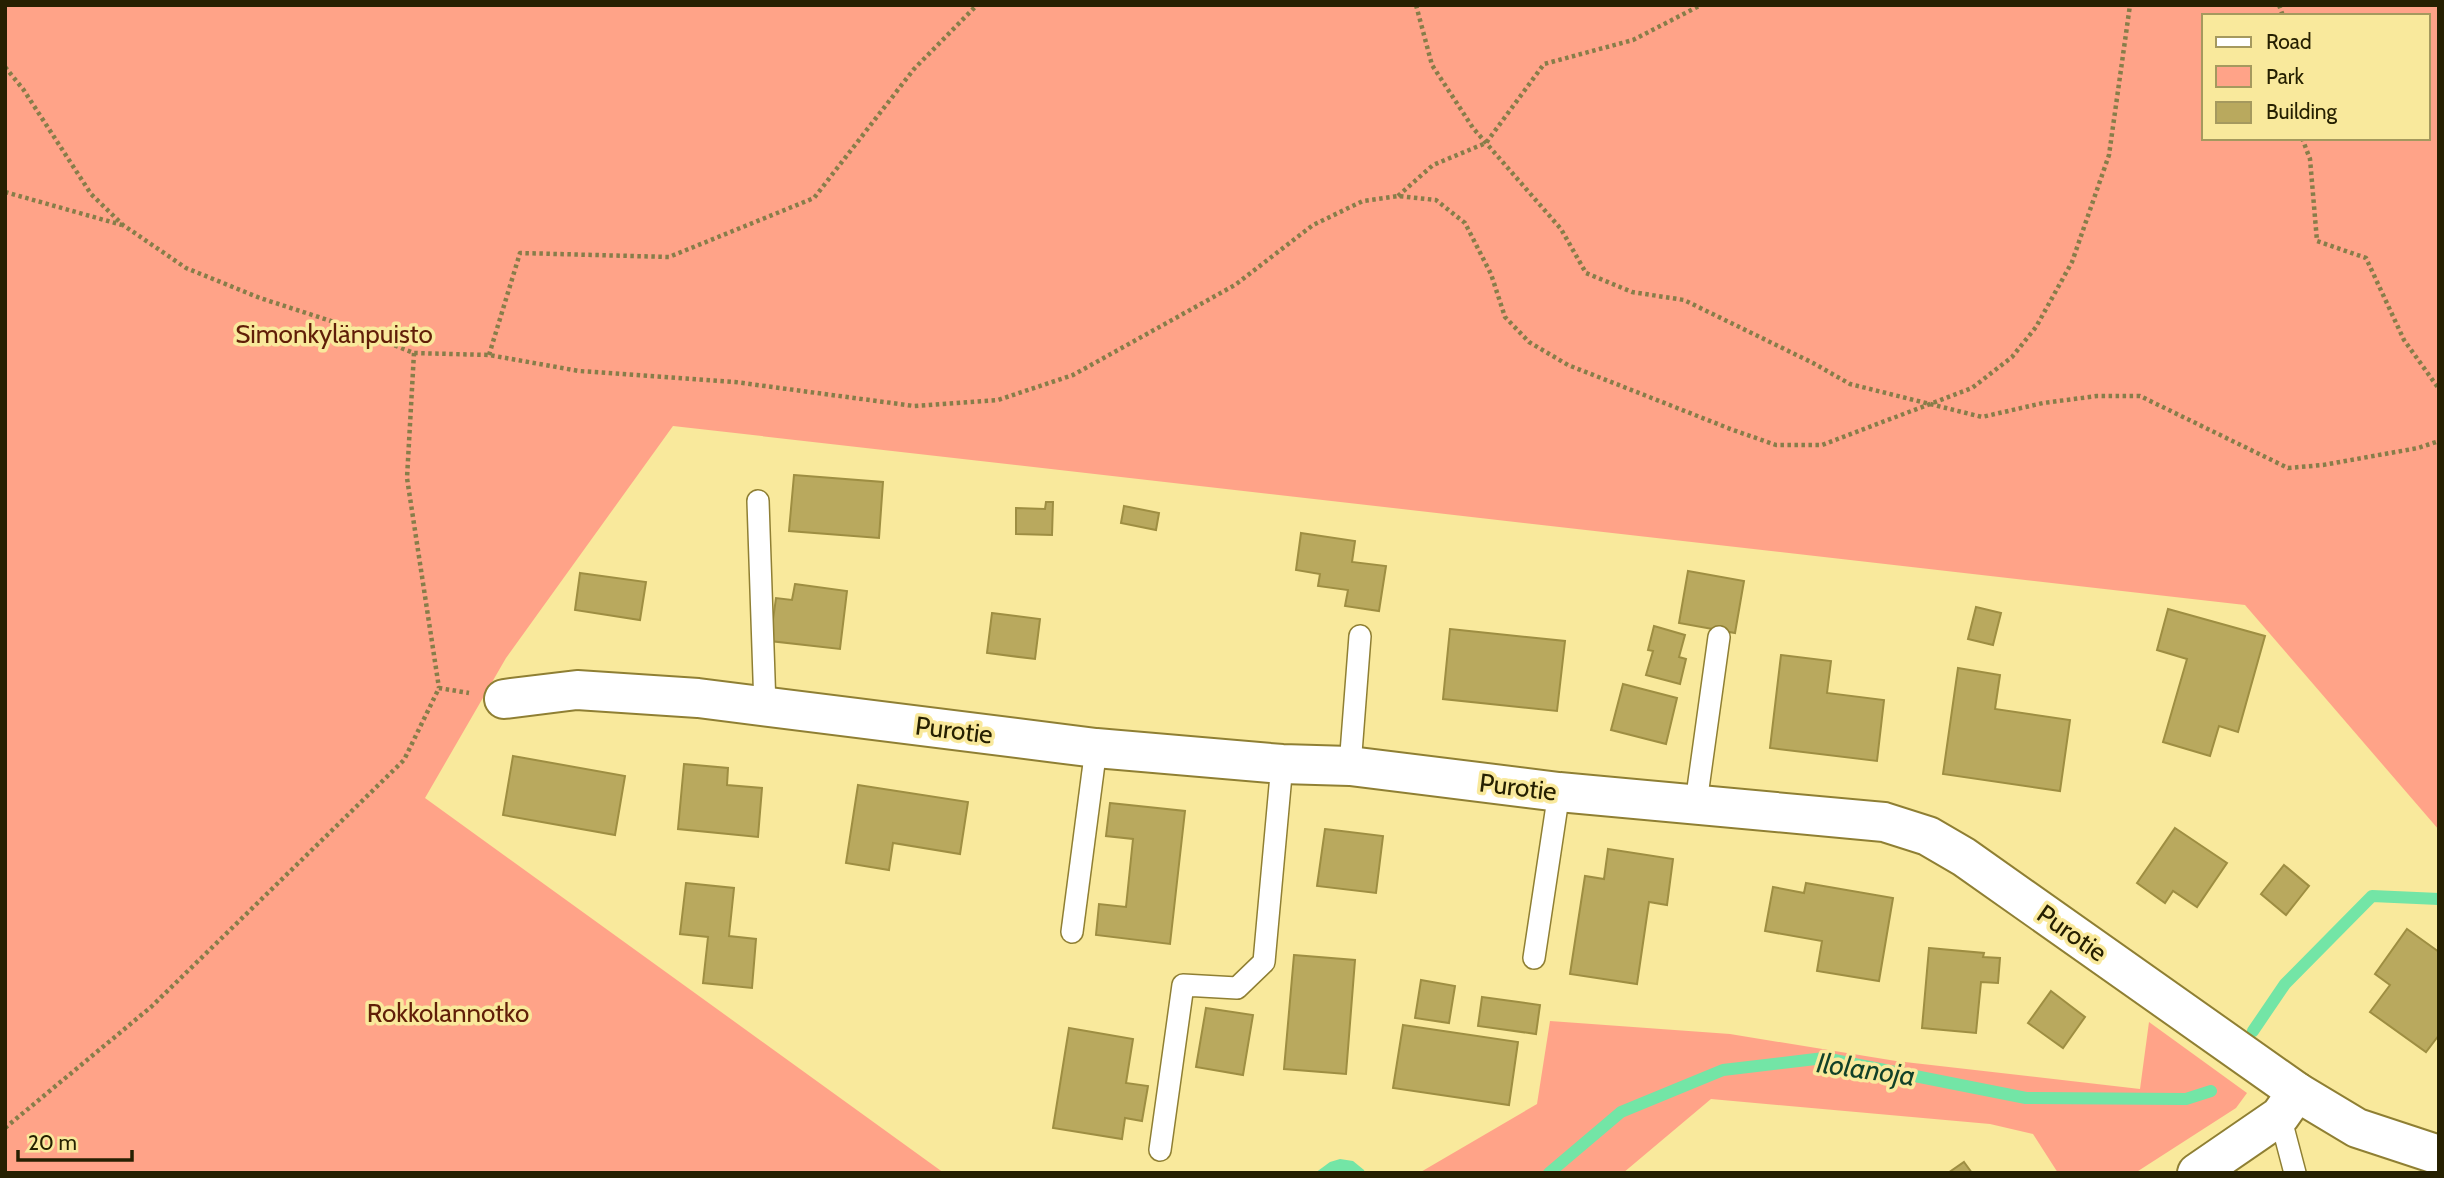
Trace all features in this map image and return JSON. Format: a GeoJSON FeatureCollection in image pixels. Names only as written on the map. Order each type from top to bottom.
{"type":"FeatureCollection","features":[{"type":"Feature","properties":{"kind":"street","name":"Purotie"},"geometry":{"type":"LineString","coordinates":[[504,699],[577,690],[698,698],[1096,748],[1282,764],[1350,766],[1559,792],[1884,822],[1928,836],[1964,857],[2289,1104],[2439,1155]]}},
{"type":"Feature","properties":{"kind":"street"},"geometry":{"type":"LineString","coordinates":[[2197,1173],[2289,1104]]}},
{"type":"Feature","properties":{"kind":"lane"},"geometry":{"type":"LineString","coordinates":[[758,500],[765,707]]}},
{"type":"Feature","properties":{"kind":"lane"},"geometry":{"type":"LineString","coordinates":[[1350,766],[1360,636]]}},
{"type":"Feature","properties":{"kind":"lane"},"geometry":{"type":"LineString","coordinates":[[1696,803],[1719,637]]}},
{"type":"Feature","properties":{"kind":"lane"},"geometry":{"type":"LineString","coordinates":[[1072,932],[1096,748]]}},
{"type":"Feature","properties":{"kind":"lane"},"geometry":{"type":"LineString","coordinates":[[1160,1150],[1183,985],[1237,988],[1264,962],[1282,764]]}},
{"type":"Feature","properties":{"kind":"lane"},"geometry":{"type":"LineString","coordinates":[[1534,958],[1559,792]]}},
{"type":"Feature","properties":{"kind":"lane"},"geometry":{"type":"LineString","coordinates":[[2289,1104],[2295,1173]]}},
{"type":"Feature","properties":{"kind":"path"},"geometry":{"type":"LineString","coordinates":[[489,355],[520,253],[669,257],[814,198],[914,69],[977,5]]}},
{"type":"Feature","properties":{"kind":"path"},"geometry":{"type":"LineString","coordinates":[[1416,5],[1432,65],[1473,128],[1561,229],[1586,273],[1632,292],[1684,300],[1850,384],[1982,417],[2043,403],[2097,396],[2140,396],[2288,468],[2323,465],[2404,451],[2439,441]]}},
{"type":"Feature","properties":{"kind":"path"},"geometry":{"type":"LineString","coordinates":[[1398,196],[1433,165],[1486,143],[1544,64],[1633,40],[1701,5]]}},
{"type":"Feature","properties":{"kind":"path"},"geometry":{"type":"LineString","coordinates":[[5,67],[23,89],[91,194],[123,225],[186,268],[260,298],[334,322],[414,353],[489,355],[579,371],[735,382],[914,406],[998,400],[1073,375],[1235,285],[1313,225],[1363,201],[1398,196],[1436,200],[1465,223],[1491,274],[1505,317],[1529,342],[1568,365],[1675,409],[1776,445],[1822,445],[1972,388],[2012,357],[2036,327],[2072,262],[2109,155],[2130,5]]}},
{"type":"Feature","properties":{"kind":"path"},"geometry":{"type":"LineString","coordinates":[[2303,140],[2310,159],[2317,241],[2366,258],[2404,340],[2439,389]]}},
{"type":"Feature","properties":{"kind":"path"},"geometry":{"type":"LineString","coordinates":[[5,192],[123,225]]}},
{"type":"Feature","properties":{"kind":"path"},"geometry":{"type":"LineString","coordinates":[[5,1128],[151,1007],[404,760],[439,688],[407,478],[414,353]]}},
{"type":"Feature","properties":{"kind":"path"},"geometry":{"type":"LineString","coordinates":[[439,688],[504,699]]}},
{"type":"Feature","properties":{"kind":"green space","name":"Simonkylänpuisto"},"geometry":{"type":"Polygon","coordinates":[[[5,5],[2439,5],[2439,830],[2245,605],[673,426],[506,658],[425,798],[944,1173],[5,1173],[5,5]]]}},
{"type":"Feature","properties":{"kind":"green space"},"geometry":{"type":"Polygon","coordinates":[[[1550,1021],[1730,1034],[1896,1061],[2140,1089],[2149,1022],[2247,1093],[2236,1108],[2135,1173],[2058,1173],[2033,1134],[1990,1124],[1711,1099],[1623,1173],[1419,1173],[1537,1104],[1550,1021]]]}},
{"type":"Feature","properties":{"kind":"shaded area"},"geometry":{"type":"Polygon","coordinates":[[[1340,1159],[1353,1161],[1365,1173],[1315,1173],[1330,1162],[1340,1159]]]}},
{"type":"Feature","properties":{"kind":"building"},"geometry":{"type":"Polygon","coordinates":[[[794,475],[883,482],[879,538],[789,531],[794,475]]]}},
{"type":"Feature","properties":{"kind":"building"},"geometry":{"type":"Polygon","coordinates":[[[1046,502],[1053,502],[1052,535],[1016,534],[1016,508],[1045,509],[1046,502]]]}},
{"type":"Feature","properties":{"kind":"building"},"geometry":{"type":"Polygon","coordinates":[[[1124,506],[1159,513],[1156,530],[1121,523],[1124,506]]]}},
{"type":"Feature","properties":{"kind":"building"},"geometry":{"type":"Polygon","coordinates":[[[1301,533],[1355,541],[1352,562],[1386,566],[1379,611],[1345,606],[1348,590],[1318,586],[1320,574],[1296,570],[1301,533]]]}},
{"type":"Feature","properties":{"kind":"building"},"geometry":{"type":"Polygon","coordinates":[[[1688,571],[1744,581],[1735,633],[1679,623],[1688,571]]]}},
{"type":"Feature","properties":{"kind":"building"},"geometry":{"type":"Polygon","coordinates":[[[580,573],[646,582],[640,620],[575,610],[580,573]]]}},
{"type":"Feature","properties":{"kind":"building"},"geometry":{"type":"Polygon","coordinates":[[[795,584],[847,591],[840,649],[770,641],[776,598],[792,600],[795,584]]]}},
{"type":"Feature","properties":{"kind":"building"},"geometry":{"type":"Polygon","coordinates":[[[1976,607],[2001,613],[1993,645],[1968,639],[1976,607]]]}},
{"type":"Feature","properties":{"kind":"building"},"geometry":{"type":"Polygon","coordinates":[[[2168,609],[2265,636],[2238,732],[2219,726],[2210,756],[2163,742],[2187,659],[2157,650],[2168,609]]]}},
{"type":"Feature","properties":{"kind":"building"},"geometry":{"type":"Polygon","coordinates":[[[992,613],[1040,619],[1035,659],[987,653],[992,613]]]}},
{"type":"Feature","properties":{"kind":"building"},"geometry":{"type":"Polygon","coordinates":[[[1654,626],[1685,635],[1679,657],[1686,659],[1680,684],[1646,675],[1653,651],[1648,650],[1654,626]]]}},
{"type":"Feature","properties":{"kind":"building"},"geometry":{"type":"Polygon","coordinates":[[[1450,629],[1565,641],[1557,711],[1443,699],[1450,629]]]}},
{"type":"Feature","properties":{"kind":"building"},"geometry":{"type":"Polygon","coordinates":[[[1781,655],[1831,661],[1827,693],[1884,700],[1877,761],[1770,748],[1781,655]]]}},
{"type":"Feature","properties":{"kind":"building"},"geometry":{"type":"Polygon","coordinates":[[[1958,668],[2000,675],[1995,709],[2070,720],[2060,791],[1943,774],[1958,668]]]}},
{"type":"Feature","properties":{"kind":"building"},"geometry":{"type":"Polygon","coordinates":[[[1623,684],[1677,698],[1666,744],[1611,730],[1623,684]]]}},
{"type":"Feature","properties":{"kind":"building"},"geometry":{"type":"Polygon","coordinates":[[[513,756],[625,776],[615,835],[503,815],[513,756]]]}},
{"type":"Feature","properties":{"kind":"building"},"geometry":{"type":"Polygon","coordinates":[[[684,764],[728,768],[727,785],[762,788],[758,837],[678,829],[684,764]]]}},
{"type":"Feature","properties":{"kind":"building"},"geometry":{"type":"Polygon","coordinates":[[[858,785],[968,802],[960,854],[893,843],[889,870],[846,863],[858,785]]]}},
{"type":"Feature","properties":{"kind":"building"},"geometry":{"type":"Polygon","coordinates":[[[1110,803],[1185,811],[1170,944],[1096,935],[1099,904],[1126,907],[1133,839],[1106,836],[1110,803]]]}},
{"type":"Feature","properties":{"kind":"building"},"geometry":{"type":"Polygon","coordinates":[[[2175,828],[2227,863],[2197,907],[2173,891],[2165,903],[2137,883],[2175,828]]]}},
{"type":"Feature","properties":{"kind":"building"},"geometry":{"type":"Polygon","coordinates":[[[1325,829],[1383,836],[1376,893],[1317,886],[1325,829]]]}},
{"type":"Feature","properties":{"kind":"building"},"geometry":{"type":"Polygon","coordinates":[[[1608,849],[1673,859],[1667,905],[1649,902],[1637,984],[1570,974],[1585,876],[1604,879],[1608,849]]]}},
{"type":"Feature","properties":{"kind":"building"},"geometry":{"type":"Polygon","coordinates":[[[2284,865],[2309,886],[2286,915],[2261,894],[2284,865]]]}},
{"type":"Feature","properties":{"kind":"building"},"geometry":{"type":"Polygon","coordinates":[[[686,883],[734,888],[729,936],[756,939],[752,988],[703,983],[708,937],[680,934],[686,883]]]}},
{"type":"Feature","properties":{"kind":"building"},"geometry":{"type":"Polygon","coordinates":[[[1806,883],[1893,898],[1879,981],[1817,971],[1822,941],[1765,931],[1773,887],[1804,893],[1806,883]]]}},
{"type":"Feature","properties":{"kind":"building"},"geometry":{"type":"Polygon","coordinates":[[[2407,929],[2439,952],[2439,1035],[2426,1052],[2370,1012],[2390,985],[2375,974],[2407,929]]]}},
{"type":"Feature","properties":{"kind":"building"},"geometry":{"type":"Polygon","coordinates":[[[1929,948],[1984,953],[1983,957],[2000,958],[1998,983],[1981,982],[1976,1033],[1922,1028],[1929,948]]]}},
{"type":"Feature","properties":{"kind":"building"},"geometry":{"type":"Polygon","coordinates":[[[1294,955],[1355,960],[1346,1074],[1284,1069],[1294,955]]]}},
{"type":"Feature","properties":{"kind":"building"},"geometry":{"type":"Polygon","coordinates":[[[1421,980],[1455,986],[1449,1023],[1415,1018],[1421,980]]]}},
{"type":"Feature","properties":{"kind":"building"},"geometry":{"type":"Polygon","coordinates":[[[2051,991],[2085,1017],[2063,1048],[2028,1023],[2051,991]]]}},
{"type":"Feature","properties":{"kind":"building"},"geometry":{"type":"Polygon","coordinates":[[[1482,997],[1540,1005],[1536,1034],[1478,1026],[1482,997]]]}},
{"type":"Feature","properties":{"kind":"building"},"geometry":{"type":"Polygon","coordinates":[[[1206,1008],[1253,1015],[1243,1075],[1196,1067],[1206,1008]]]}},
{"type":"Feature","properties":{"kind":"building"},"geometry":{"type":"Polygon","coordinates":[[[1403,1025],[1518,1042],[1509,1105],[1393,1088],[1403,1025]]]}},
{"type":"Feature","properties":{"kind":"building"},"geometry":{"type":"Polygon","coordinates":[[[1069,1028],[1133,1039],[1126,1083],[1148,1086],[1142,1121],[1125,1118],[1122,1139],[1053,1128],[1069,1028]]]}},
{"type":"Feature","properties":{"kind":"building"},"geometry":{"type":"Polygon","coordinates":[[[1964,1162],[1972,1173],[1948,1173],[1964,1162]]]}},
{"type":"Feature","properties":{"kind":"waterway","name":"Ilolanoja"},"geometry":{"type":"LineString","coordinates":[[2253,1031],[2285,984],[2372,896],[2439,899]]}},
{"type":"Feature","properties":{"kind":"waterway","name":"Ilolanoja"},"geometry":{"type":"LineString","coordinates":[[1549,1173],[1621,1112],[1723,1070],[1824,1058],[2026,1098],[2186,1099],[2211,1091]]}},
{"type":"Feature","properties":{"kind":"park label","name":"Rokkolannotko"},"geometry":{"type":"Point","coordinates":[448,1013]}}]}
